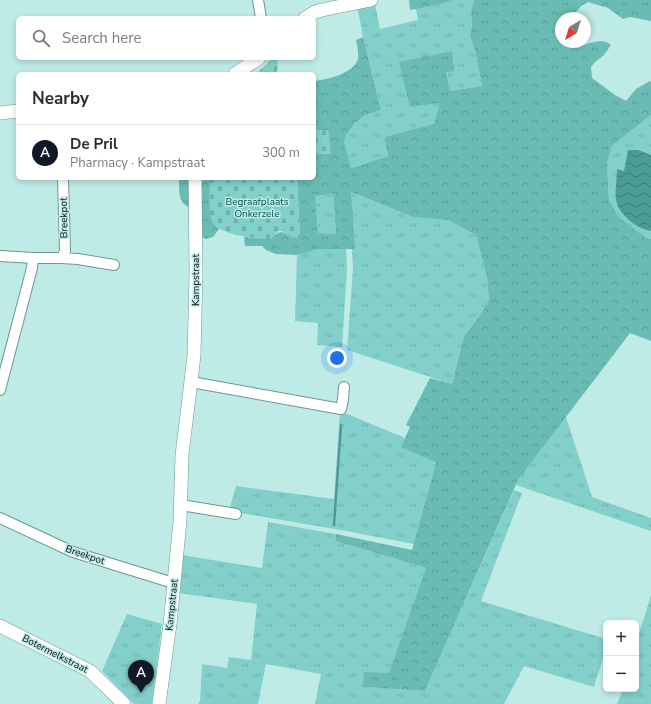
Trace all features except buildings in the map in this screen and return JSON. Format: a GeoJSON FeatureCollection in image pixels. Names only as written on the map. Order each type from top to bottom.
{"type":"FeatureCollection","features":[{"type":"Feature","properties":{"kind":"street"},"geometry":{"type":"LineString","coordinates":[[258,0],[261,16]]}},
{"type":"Feature","properties":{"kind":"street"},"geometry":{"type":"LineString","coordinates":[[308,16],[322,10],[371,0]]}},
{"type":"Feature","properties":{"kind":"street"},"geometry":{"type":"LineString","coordinates":[[239,72],[256,60]]}},
{"type":"Feature","properties":{"kind":"street"},"geometry":{"type":"LineString","coordinates":[[0,113],[16,111]]}},
{"type":"Feature","properties":{"kind":"street","name":"Breekpot"},"geometry":{"type":"LineString","coordinates":[[62,258],[65,251],[63,180]]}},
{"type":"Feature","properties":{"kind":"street","name":"Kampstraat"},"geometry":{"type":"LineString","coordinates":[[158,704],[166,659],[174,582],[181,505],[182,455],[191,382],[195,326],[195,180]]}},
{"type":"Feature","properties":{"kind":"street"},"geometry":{"type":"LineString","coordinates":[[0,256],[78,259],[114,265]]}},
{"type":"Feature","properties":{"kind":"street"},"geometry":{"type":"LineString","coordinates":[[0,390],[32,268],[33,258]]}},
{"type":"Feature","properties":{"kind":"street"},"geometry":{"type":"LineString","coordinates":[[191,382],[341,409],[344,387]]}},
{"type":"Feature","properties":{"kind":"street"},"geometry":{"type":"LineString","coordinates":[[181,505],[236,514]]}},
{"type":"Feature","properties":{"kind":"street","name":"Breekpot"},"geometry":{"type":"LineString","coordinates":[[0,518],[73,552],[174,582]]}},
{"type":"Feature","properties":{"kind":"street","name":"Botermelkstraat"},"geometry":{"type":"LineString","coordinates":[[0,626],[90,671],[124,704]]}},
{"type":"Feature","properties":{"kind":"green space"},"geometry":{"type":"Polygon","coordinates":[[[409,0],[453,0],[434,6],[410,10],[409,0]]]}},
{"type":"Feature","properties":{"kind":"green space"},"geometry":{"type":"Polygon","coordinates":[[[453,0],[474,0],[471,11],[472,25],[470,36],[475,50],[482,86],[450,91],[446,72],[400,62],[438,102],[439,105],[434,125],[384,137],[388,156],[350,168],[344,142],[346,135],[355,123],[365,114],[381,110],[357,6],[375,4],[380,29],[418,20],[416,9],[434,6],[453,0]]]}},
{"type":"Feature","properties":{"kind":"green space"},"geometry":{"type":"Polygon","coordinates":[[[474,0],[651,0],[651,21],[630,17],[623,19],[608,8],[588,2],[581,6],[576,12],[555,12],[555,48],[591,48],[591,43],[599,41],[611,45],[604,55],[591,67],[592,78],[626,101],[636,89],[650,81],[651,82],[651,115],[612,146],[607,163],[609,199],[618,216],[646,238],[651,239],[651,341],[630,333],[518,480],[425,691],[363,687],[364,672],[389,673],[426,568],[336,541],[336,534],[412,550],[436,462],[401,447],[410,427],[406,425],[430,378],[452,384],[464,336],[481,314],[489,300],[487,277],[476,235],[448,220],[413,217],[351,192],[355,249],[319,249],[297,255],[276,254],[266,250],[262,246],[245,246],[244,237],[270,239],[282,232],[294,237],[300,237],[297,180],[316,180],[316,153],[330,154],[328,130],[316,130],[316,81],[339,75],[346,72],[355,64],[358,59],[356,40],[363,37],[381,110],[365,115],[355,123],[346,135],[344,142],[351,168],[388,156],[384,137],[434,124],[439,106],[438,103],[410,107],[399,62],[452,51],[454,71],[446,72],[450,91],[482,86],[475,50],[470,36],[472,25],[471,11],[474,0]],[[333,194],[315,196],[318,233],[336,234],[333,194]]]}},
{"type":"Feature","properties":{"kind":"green space"},"geometry":{"type":"Polygon","coordinates":[[[271,60],[278,60],[277,72],[258,72],[271,60]]]}},
{"type":"Feature","properties":{"kind":"green space"},"geometry":{"type":"Polygon","coordinates":[[[651,115],[651,155],[646,153],[624,171],[617,170],[649,231],[651,231],[651,239],[646,238],[618,216],[609,199],[607,163],[612,146],[651,115]]]}},
{"type":"Feature","properties":{"kind":"green space"},"geometry":{"type":"Polygon","coordinates":[[[316,130],[328,130],[331,154],[316,153],[316,130]]]}},
{"type":"Feature","properties":{"kind":"green space"},"geometry":{"type":"Polygon","coordinates":[[[179,180],[210,180],[212,220],[219,229],[213,237],[206,239],[199,235],[198,210],[183,203],[179,190],[179,180]]]}},
{"type":"Feature","properties":{"kind":"green space","name":"Begraafplaats Onkerzele"},"geometry":{"type":"Polygon","coordinates":[[[210,180],[297,180],[300,238],[291,237],[282,231],[279,231],[270,239],[247,237],[222,230],[212,221],[210,180]]]}},
{"type":"Feature","properties":{"kind":"green space"},"geometry":{"type":"Polygon","coordinates":[[[350,192],[413,217],[448,220],[476,235],[487,277],[489,300],[481,314],[464,336],[452,384],[347,350],[353,269],[352,249],[355,249],[350,192]]]}},
{"type":"Feature","properties":{"kind":"green space"},"geometry":{"type":"Polygon","coordinates":[[[333,194],[336,234],[318,233],[315,196],[333,194]]]}},
{"type":"Feature","properties":{"kind":"green space"},"geometry":{"type":"Polygon","coordinates":[[[319,249],[346,249],[347,269],[342,347],[317,345],[318,323],[295,321],[297,255],[319,249]]]}},
{"type":"Feature","properties":{"kind":"green space"},"geometry":{"type":"Polygon","coordinates":[[[340,411],[405,438],[402,447],[436,461],[414,544],[229,511],[236,486],[334,499],[340,411]]]}},
{"type":"Feature","properties":{"kind":"green space"},"geometry":{"type":"Polygon","coordinates":[[[566,417],[592,497],[651,518],[651,531],[516,485],[518,480],[566,417]]]}},
{"type":"Feature","properties":{"kind":"green space"},"geometry":{"type":"Polygon","coordinates":[[[514,490],[522,493],[481,601],[603,638],[603,658],[594,687],[524,666],[504,704],[315,704],[321,674],[266,664],[258,704],[198,704],[200,701],[202,664],[227,668],[229,657],[251,660],[257,604],[178,593],[181,555],[262,568],[268,522],[336,534],[336,541],[426,568],[389,674],[363,687],[425,691],[514,490]]]}},
{"type":"Feature","properties":{"kind":"green space"},"geometry":{"type":"Polygon","coordinates":[[[651,595],[651,704],[617,704],[622,692],[639,692],[639,634],[651,595]]]}},
{"type":"Feature","properties":{"kind":"green space"},"geometry":{"type":"Polygon","coordinates":[[[127,614],[162,624],[152,704],[134,704],[102,671],[127,614]]]}},
{"type":"Feature","properties":{"kind":"water"},"geometry":{"type":"Polygon","coordinates":[[[628,150],[638,150],[651,155],[651,231],[641,228],[631,222],[619,209],[617,204],[617,169],[624,171],[628,150]]]}},
{"type":"Feature","properties":{"kind":"waterway"},"geometry":{"type":"LineString","coordinates":[[334,525],[341,425]]}},
{"type":"Feature","properties":{"kind":"place","name":"De Pril"},"geometry":{"type":"Point","coordinates":[141,693]}}]}
